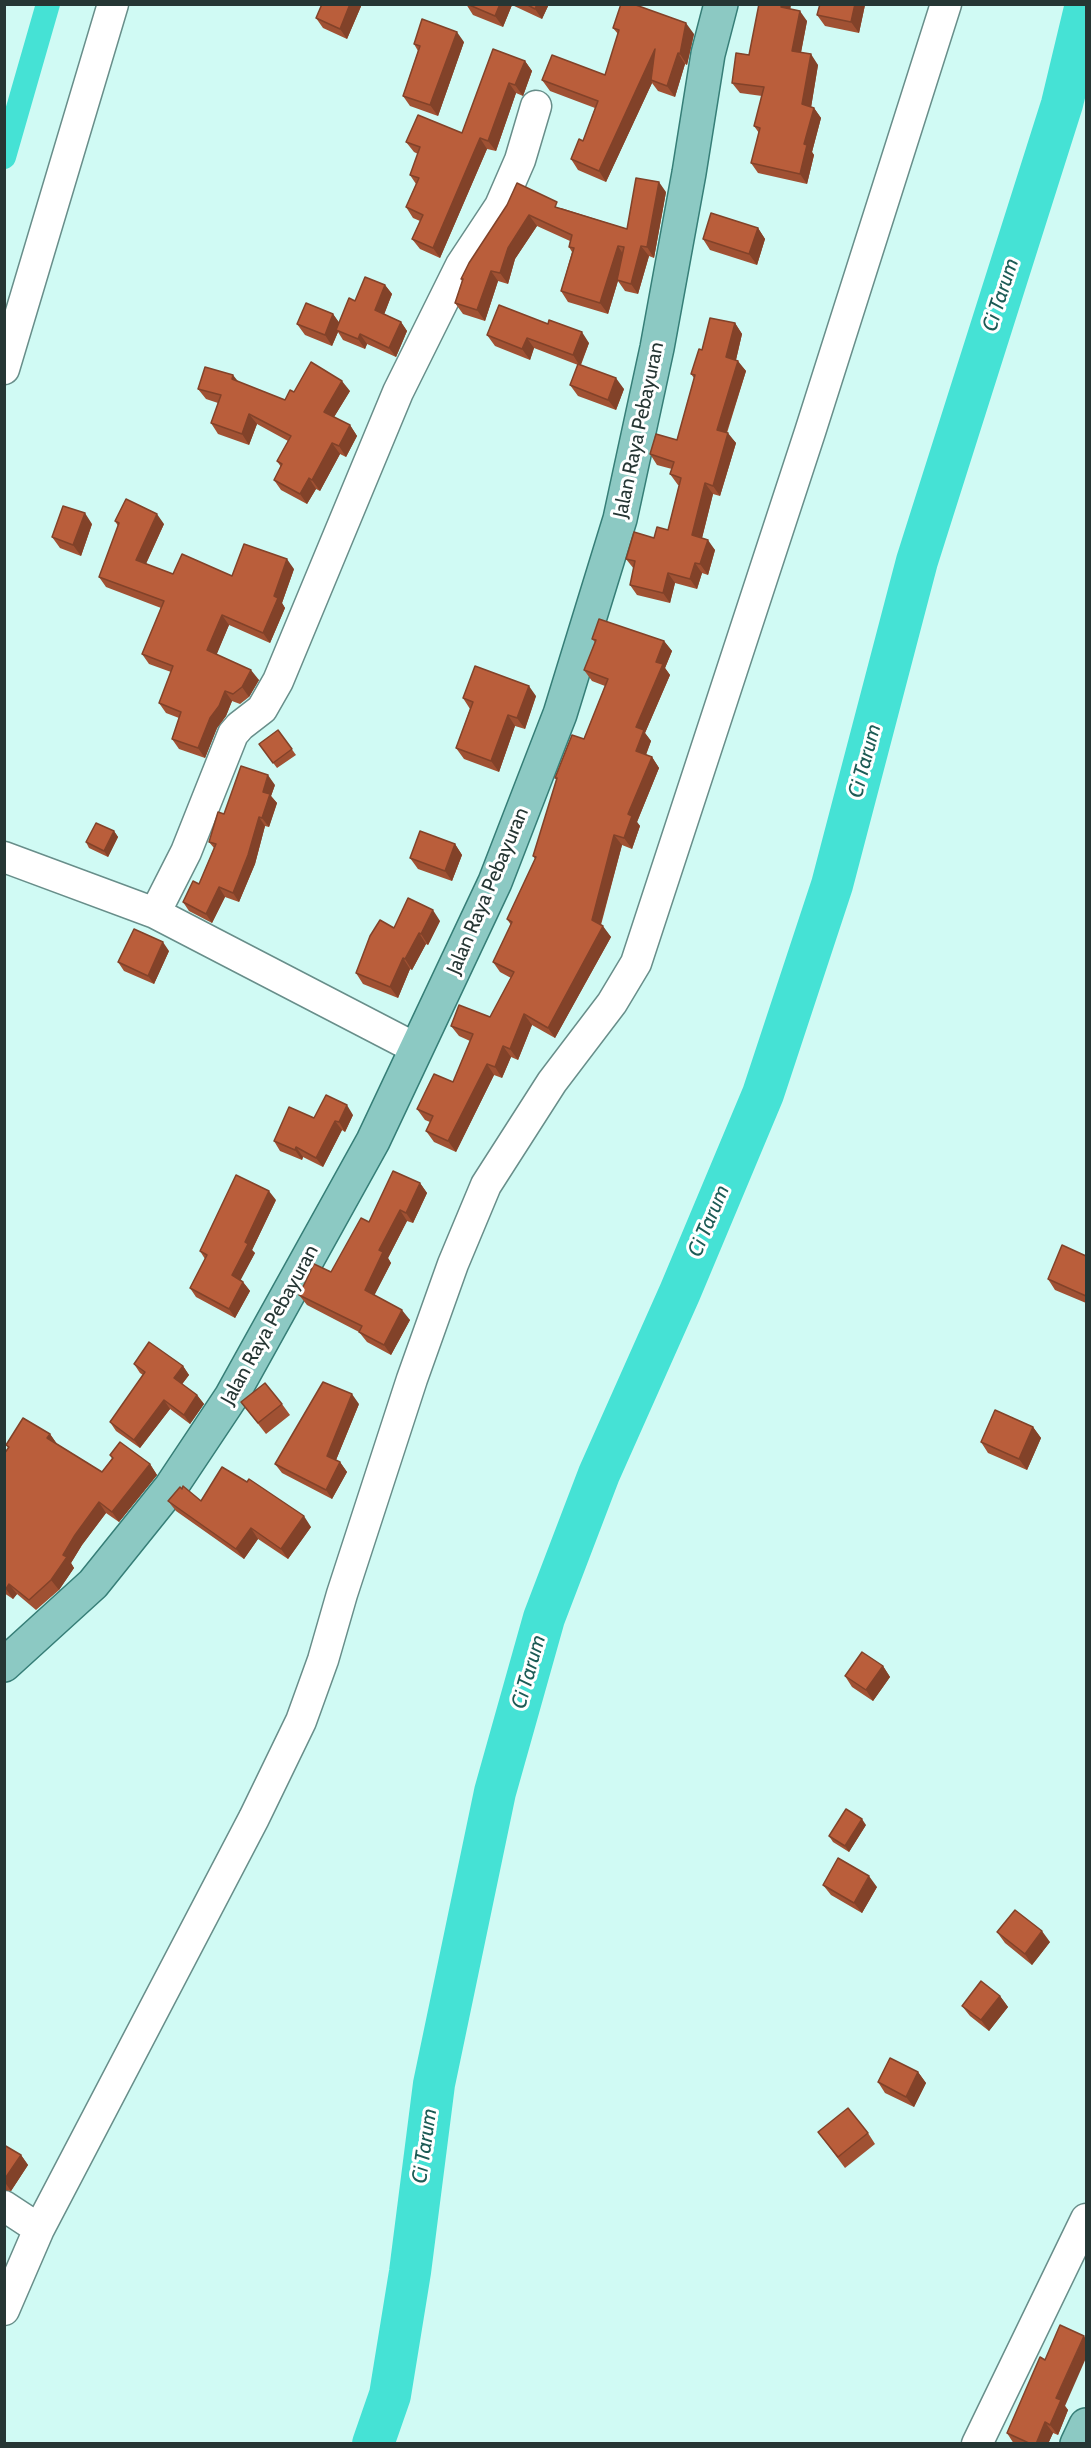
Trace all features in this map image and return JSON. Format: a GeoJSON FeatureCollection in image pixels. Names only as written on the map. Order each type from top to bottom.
{"type":"FeatureCollection","features":[{"type":"Feature","properties":{"kind":"main road","name":"Jalan Raya Pebayuran"},"geometry":{"type":"LineString","coordinates":[[4,1665],[93,1584],[171,1487],[231,1396],[373,1141],[495,882],[560,714],[620,519],[657,348],[708,54],[721,4]]}},
{"type":"Feature","properties":{"kind":"main road"},"geometry":{"type":"LineString","coordinates":[[1077,2444],[1086,2425]]}},
{"type":"Feature","properties":{"kind":"street"},"geometry":{"type":"LineString","coordinates":[[4,369],[113,4]]}},
{"type":"Feature","properties":{"kind":"street"},"geometry":{"type":"LineString","coordinates":[[4,2310],[39,2229],[249,1829],[301,1721],[320,1670],[342,1594],[412,1379],[453,1264],[486,1185],[552,1082],[612,1003],[636,963],[810,432],[946,4]]}},
{"type":"Feature","properties":{"kind":"street"},"geometry":{"type":"LineString","coordinates":[[155,913],[186,852],[233,734],[240,726],[257,715],[278,681],[398,392],[461,265],[500,206],[520,160],[536,106]]}},
{"type":"Feature","properties":{"kind":"street"},"geometry":{"type":"LineString","coordinates":[[4,857],[155,913],[417,1049]]}},
{"type":"Feature","properties":{"kind":"street"},"geometry":{"type":"LineString","coordinates":[[4,2206],[39,2229]]}},
{"type":"Feature","properties":{"kind":"street"},"geometry":{"type":"LineString","coordinates":[[977,2444],[1086,2219]]}},
{"type":"Feature","properties":{"kind":"building"},"geometry":{"type":"Polygon","coordinates":[[[322,4],[350,4],[340,29],[316,18],[322,4]]]}},
{"type":"Feature","properties":{"kind":"building"},"geometry":{"type":"Polygon","coordinates":[[[467,4],[500,4],[495,16],[467,4]]]}},
{"type":"Feature","properties":{"kind":"building"},"geometry":{"type":"Polygon","coordinates":[[[526,4],[537,4],[535,9],[526,4]]]}},
{"type":"Feature","properties":{"kind":"building"},"geometry":{"type":"Polygon","coordinates":[[[621,4],[633,4],[686,23],[680,54],[678,53],[667,86],[651,80],[655,49],[599,171],[571,159],[579,139],[583,141],[598,101],[542,80],[552,55],[605,75],[619,30],[613,28],[621,4]]]}},
{"type":"Feature","properties":{"kind":"building"},"geometry":{"type":"Polygon","coordinates":[[[759,4],[782,4],[781,7],[800,11],[792,51],[811,54],[802,104],[814,108],[804,144],[807,145],[800,174],[751,163],[760,128],[754,126],[764,87],[732,83],[736,53],[749,55],[759,4]]]}},
{"type":"Feature","properties":{"kind":"building"},"geometry":{"type":"Polygon","coordinates":[[[820,4],[855,4],[851,22],[817,15],[820,4]]]}},
{"type":"Feature","properties":{"kind":"building"},"geometry":{"type":"Polygon","coordinates":[[[422,19],[457,32],[430,105],[403,96],[420,46],[414,44],[422,19]]]}},
{"type":"Feature","properties":{"kind":"building"},"geometry":{"type":"Polygon","coordinates":[[[493,49],[525,61],[515,85],[509,83],[488,141],[480,138],[433,248],[412,239],[423,215],[406,207],[419,178],[410,175],[420,147],[406,142],[418,115],[462,133],[493,49]]]}},
{"type":"Feature","properties":{"kind":"building"},"geometry":{"type":"Polygon","coordinates":[[[636,178],[659,182],[647,247],[641,246],[631,284],[617,280],[624,247],[618,246],[600,303],[561,291],[574,248],[569,247],[572,235],[529,215],[508,248],[500,273],[491,271],[477,310],[455,303],[463,279],[461,279],[469,263],[507,205],[517,183],[557,202],[555,207],[627,229],[636,178]]]}},
{"type":"Feature","properties":{"kind":"building"},"geometry":{"type":"Polygon","coordinates":[[[711,213],[758,228],[749,254],[703,239],[711,213]]]}},
{"type":"Feature","properties":{"kind":"building"},"geometry":{"type":"Polygon","coordinates":[[[365,277],[385,285],[375,310],[401,322],[389,348],[360,334],[358,339],[336,330],[349,298],[355,301],[365,277]]]}},
{"type":"Feature","properties":{"kind":"building"},"geometry":{"type":"Polygon","coordinates":[[[306,303],[333,314],[325,335],[297,324],[306,303]]]}},
{"type":"Feature","properties":{"kind":"building"},"geometry":{"type":"Polygon","coordinates":[[[499,305],[548,324],[549,320],[582,332],[573,355],[527,338],[522,349],[487,335],[499,305]]]}},
{"type":"Feature","properties":{"kind":"building"},"geometry":{"type":"Polygon","coordinates":[[[710,318],[735,323],[726,357],[738,361],[717,430],[728,433],[713,486],[705,483],[692,535],[708,540],[700,564],[695,563],[690,579],[668,573],[663,593],[630,585],[635,561],[626,559],[634,532],[654,538],[657,527],[668,530],[681,478],[670,474],[674,462],[650,454],[656,434],[677,440],[695,375],[691,374],[699,349],[702,350],[710,318]]]}},
{"type":"Feature","properties":{"kind":"building"},"geometry":{"type":"Polygon","coordinates":[[[311,362],[342,381],[324,412],[350,425],[339,446],[332,443],[312,480],[309,478],[300,494],[274,480],[282,464],[277,461],[291,436],[249,414],[242,434],[211,423],[221,395],[198,389],[205,367],[233,375],[232,379],[285,400],[290,390],[294,392],[311,362]]]}},
{"type":"Feature","properties":{"kind":"building"},"geometry":{"type":"Polygon","coordinates":[[[578,364],[616,378],[608,400],[570,385],[578,364]]]}},
{"type":"Feature","properties":{"kind":"building"},"geometry":{"type":"Polygon","coordinates":[[[126,499],[157,514],[136,560],[173,574],[182,554],[232,576],[244,544],[287,559],[274,596],[278,598],[263,633],[222,615],[207,650],[251,670],[242,687],[233,694],[225,691],[219,706],[210,718],[198,748],[172,739],[181,712],[159,703],[173,666],[142,654],[164,601],[99,577],[119,523],[115,521],[126,499]]]}},
{"type":"Feature","properties":{"kind":"building"},"geometry":{"type":"Polygon","coordinates":[[[63,506],[85,513],[73,545],[52,537],[63,506]]]}},
{"type":"Feature","properties":{"kind":"building"},"geometry":{"type":"Polygon","coordinates":[[[599,619],[664,641],[656,662],[663,664],[636,727],[644,730],[636,751],[652,757],[628,814],[632,816],[624,838],[614,835],[592,920],[603,926],[548,1028],[524,1014],[510,1049],[503,1046],[495,1067],[487,1064],[448,1141],[426,1131],[433,1116],[417,1109],[434,1074],[453,1082],[473,1034],[451,1026],[459,1005],[490,1017],[514,972],[493,962],[512,922],[507,919],[536,857],[533,856],[557,778],[555,778],[572,735],[584,739],[608,679],[584,670],[596,640],[592,639],[599,619]]]}},
{"type":"Feature","properties":{"kind":"building"},"geometry":{"type":"Polygon","coordinates":[[[475,666],[529,686],[517,718],[508,715],[491,761],[456,748],[473,702],[463,698],[475,666]]]}},
{"type":"Feature","properties":{"kind":"building"},"geometry":{"type":"Polygon","coordinates":[[[278,730],[292,749],[273,763],[259,744],[278,730]]]}},
{"type":"Feature","properties":{"kind":"building"},"geometry":{"type":"Polygon","coordinates":[[[241,766],[268,775],[263,792],[270,794],[262,818],[259,817],[248,855],[233,893],[219,887],[206,914],[183,902],[193,881],[199,884],[216,844],[209,842],[218,812],[224,814],[241,766]]]}},
{"type":"Feature","properties":{"kind":"building"},"geometry":{"type":"Polygon","coordinates":[[[96,823],[114,831],[104,851],[86,842],[96,823]]]}},
{"type":"Feature","properties":{"kind":"building"},"geometry":{"type":"Polygon","coordinates":[[[420,831],[455,844],[445,871],[410,858],[420,831]]]}},
{"type":"Feature","properties":{"kind":"building"},"geometry":{"type":"Polygon","coordinates":[[[408,898],[433,910],[421,934],[419,933],[405,959],[403,958],[390,987],[356,973],[370,936],[380,920],[394,928],[408,898]]]}},
{"type":"Feature","properties":{"kind":"building"},"geometry":{"type":"Polygon","coordinates":[[[134,929],[163,942],[148,976],[118,962],[134,929]]]}},
{"type":"Feature","properties":{"kind":"building"},"geometry":{"type":"Polygon","coordinates":[[[326,1095],[347,1105],[339,1122],[335,1121],[316,1158],[296,1147],[295,1150],[274,1141],[289,1107],[314,1118],[326,1095]]]}},
{"type":"Feature","properties":{"kind":"building"},"geometry":{"type":"Polygon","coordinates":[[[393,1171],[420,1183],[406,1213],[400,1210],[379,1250],[383,1252],[365,1290],[402,1310],[384,1345],[359,1332],[362,1326],[299,1295],[314,1264],[331,1272],[361,1218],[369,1222],[393,1171]]]}},
{"type":"Feature","properties":{"kind":"building"},"geometry":{"type":"Polygon","coordinates":[[[236,1175],[269,1191],[245,1242],[248,1244],[232,1275],[243,1282],[229,1309],[190,1288],[207,1255],[200,1251],[236,1175]]]}},
{"type":"Feature","properties":{"kind":"building"},"geometry":{"type":"Polygon","coordinates":[[[1062,1245],[1086,1256],[1086,1296],[1048,1279],[1062,1245]]]}},
{"type":"Feature","properties":{"kind":"building"},"geometry":{"type":"Polygon","coordinates":[[[149,1342],[183,1366],[174,1378],[197,1395],[184,1415],[164,1400],[134,1440],[110,1422],[145,1372],[134,1364],[149,1342]]]}},
{"type":"Feature","properties":{"kind":"building"},"geometry":{"type":"Polygon","coordinates":[[[323,1382],[352,1394],[327,1456],[340,1462],[326,1490],[275,1464],[323,1382]]]}},
{"type":"Feature","properties":{"kind":"building"},"geometry":{"type":"Polygon","coordinates":[[[265,1383],[282,1404],[258,1423],[241,1402],[265,1383]]]}},
{"type":"Feature","properties":{"kind":"building"},"geometry":{"type":"Polygon","coordinates":[[[995,1410],[1033,1427],[1019,1459],[981,1442],[995,1410]]]}},
{"type":"Feature","properties":{"kind":"building"},"geometry":{"type":"Polygon","coordinates":[[[23,1418],[50,1434],[47,1438],[102,1472],[113,1458],[110,1455],[120,1442],[150,1464],[112,1512],[99,1502],[75,1535],[63,1555],[67,1557],[51,1580],[29,1600],[9,1584],[6,1589],[4,1588],[4,1454],[9,1447],[6,1445],[23,1418]]]}},
{"type":"Feature","properties":{"kind":"building"},"geometry":{"type":"Polygon","coordinates":[[[222,1467],[247,1482],[249,1479],[304,1516],[281,1549],[251,1528],[236,1549],[168,1501],[183,1486],[201,1501],[222,1467]]]}},
{"type":"Feature","properties":{"kind":"building"},"geometry":{"type":"Polygon","coordinates":[[[862,1652],[883,1666],[866,1690],[845,1676],[862,1652]]]}},
{"type":"Feature","properties":{"kind":"building"},"geometry":{"type":"Polygon","coordinates":[[[846,1809],[862,1819],[845,1846],[829,1836],[846,1809]]]}},
{"type":"Feature","properties":{"kind":"building"},"geometry":{"type":"Polygon","coordinates":[[[838,1858],[869,1876],[854,1903],[823,1885],[838,1858]]]}},
{"type":"Feature","properties":{"kind":"building"},"geometry":{"type":"Polygon","coordinates":[[[1015,1910],[1042,1931],[1025,1954],[997,1932],[1015,1910]]]}},
{"type":"Feature","properties":{"kind":"building"},"geometry":{"type":"Polygon","coordinates":[[[981,1981],[1000,1996],[981,2020],[962,2006],[981,1981]]]}},
{"type":"Feature","properties":{"kind":"building"},"geometry":{"type":"Polygon","coordinates":[[[890,2058],[918,2072],[906,2097],[878,2082],[890,2058]]]}},
{"type":"Feature","properties":{"kind":"building"},"geometry":{"type":"Polygon","coordinates":[[[848,2108],[868,2133],[838,2157],[818,2132],[848,2108]]]}},
{"type":"Feature","properties":{"kind":"building"},"geometry":{"type":"Polygon","coordinates":[[[4,2145],[21,2155],[4,2180],[4,2145]]]}},
{"type":"Feature","properties":{"kind":"building"},"geometry":{"type":"Polygon","coordinates":[[[1060,2325],[1084,2336],[1056,2398],[1061,2400],[1050,2425],[1045,2422],[1036,2444],[1031,2444],[1007,2433],[1040,2357],[1045,2360],[1060,2325]]]}},
{"type":"Feature","properties":{"kind":"waterway"},"geometry":{"type":"LineString","coordinates":[[4,157],[48,4]]}},
{"type":"Feature","properties":{"kind":"waterway","name":"Ci Tarum"},"geometry":{"type":"LineString","coordinates":[[373,2444],[390,2395],[410,2272],[434,2084],[495,1792],[544,1618],[599,1474],[680,1292],[763,1094],[832,885],[917,561],[1062,104],[1086,4]]}}]}
